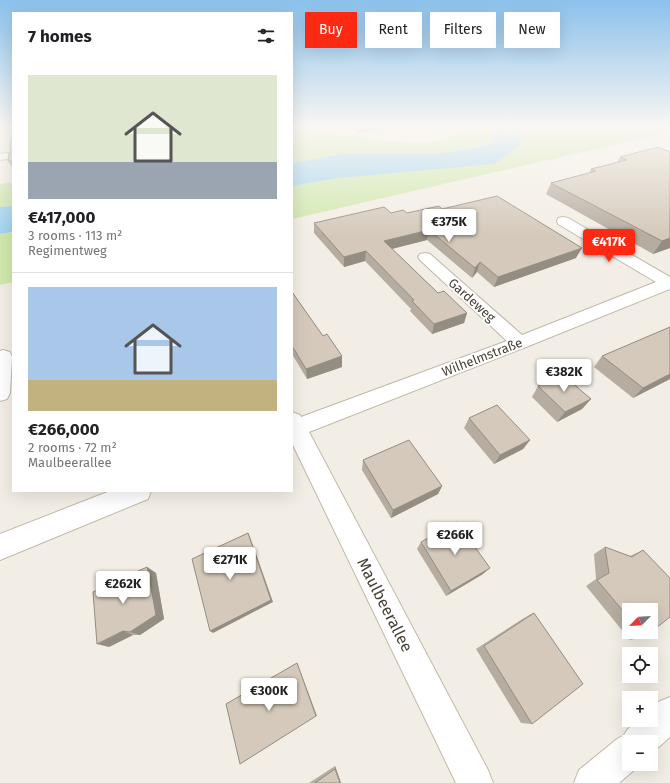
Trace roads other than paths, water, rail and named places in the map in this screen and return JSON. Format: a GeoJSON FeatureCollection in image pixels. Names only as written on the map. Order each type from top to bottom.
{"type":"FeatureCollection","features":[{"type":"Feature","properties":{"kind":"street"},"geometry":{"type":"LineString","coordinates":[[563,221],[669,283]]}},
{"type":"Feature","properties":{"kind":"street","name":"Gardeweg"},"geometry":{"type":"LineString","coordinates":[[424,257],[520,343]]}},
{"type":"Feature","properties":{"kind":"street","name":"Wilhelmstraße"},"geometry":{"type":"LineString","coordinates":[[293,426],[520,343],[669,283]]}},
{"type":"Feature","properties":{"kind":"street"},"geometry":{"type":"LineString","coordinates":[[0,393],[3,357]]}},
{"type":"Feature","properties":{"kind":"street","name":"Maulbeerallee"},"geometry":{"type":"LineString","coordinates":[[293,426],[475,783]]}},
{"type":"Feature","properties":{"kind":"street"},"geometry":{"type":"LineString","coordinates":[[0,547],[137,492]]}},
{"type":"Feature","properties":{"kind":"street"},"geometry":{"type":"LineString","coordinates":[[647,735],[670,714]]}},
{"type":"Feature","properties":{"kind":"street"},"geometry":{"type":"LineString","coordinates":[[592,783],[622,757]]}},
{"type":"Feature","properties":{"kind":"water"},"geometry":{"type":"Polygon","coordinates":[[[293,164],[495,164],[494,164],[338,178],[293,186],[293,164]]]}},
{"type":"Feature","properties":{"kind":"water"},"geometry":{"type":"Polygon","coordinates":[[[12,206],[12,232],[0,234],[0,207],[12,206]]]}}]}
